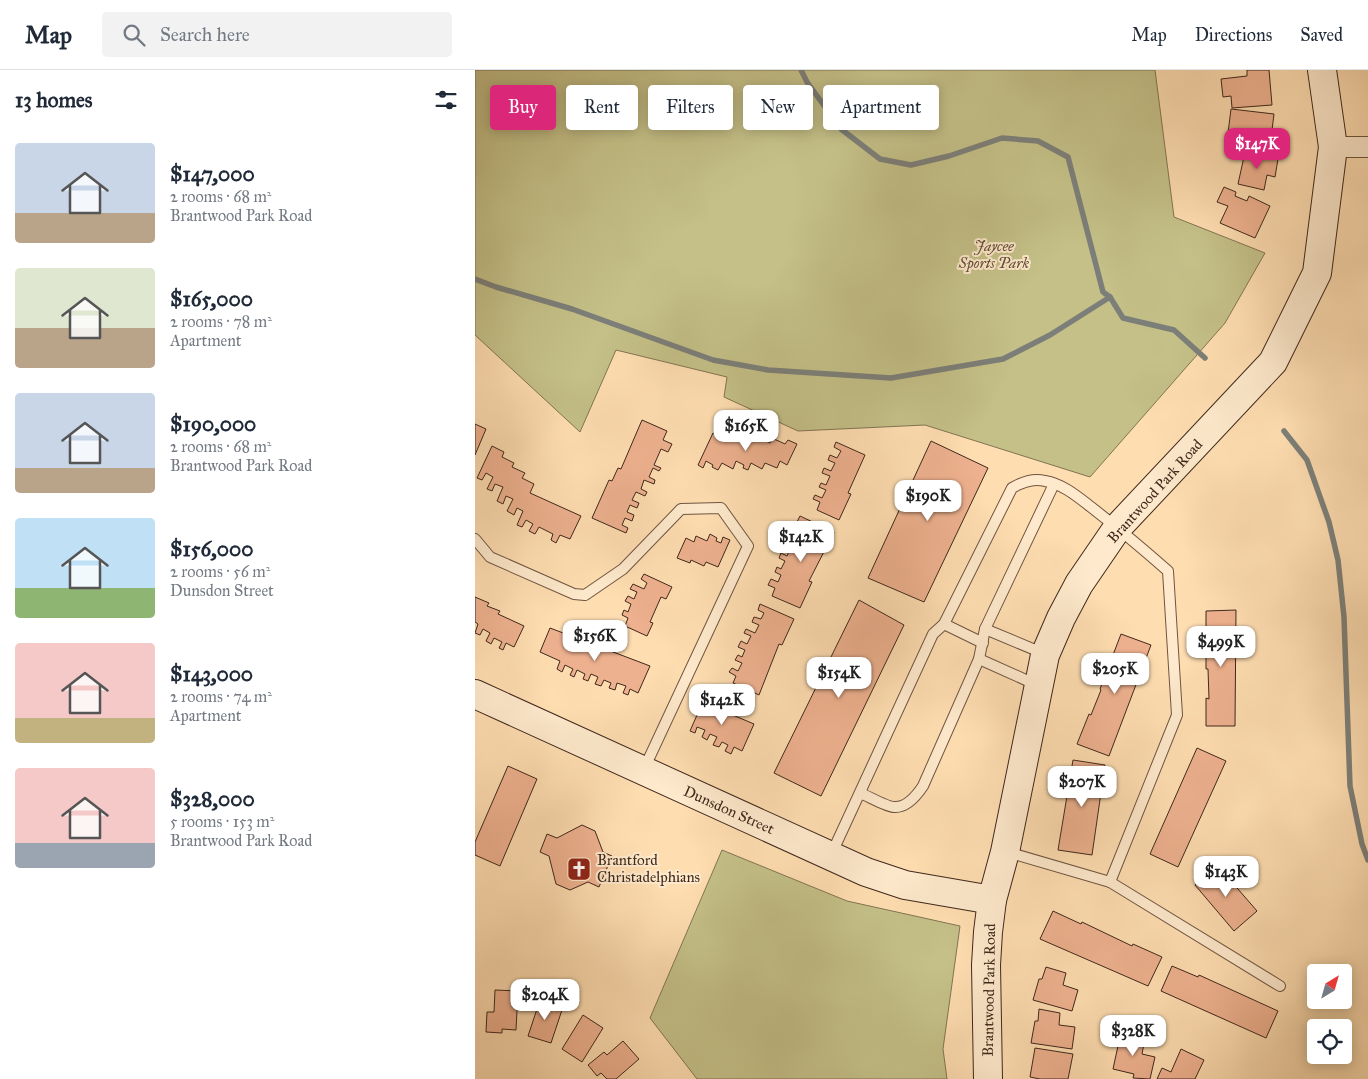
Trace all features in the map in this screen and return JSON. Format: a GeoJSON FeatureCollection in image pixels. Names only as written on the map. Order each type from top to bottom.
{"type":"FeatureCollection","features":[{"type":"Feature","properties":{"kind":"street","name":"Brantwood Park Road"},"geometry":{"type":"LineString","coordinates":[[988,1079],[987,959],[992,900],[1005,852],[1045,655],[1061,618],[1079,584],[1118,527],[1273,362],[1317,273],[1333,147],[1322,70]]}},
{"type":"Feature","properties":{"kind":"street"},"geometry":{"type":"LineString","coordinates":[[1333,147],[1368,147]]}},
{"type":"Feature","properties":{"kind":"street","name":"Dunsdon Street"},"geometry":{"type":"LineString","coordinates":[[475,694],[866,872],[917,888],[992,900]]}},
{"type":"Feature","properties":{"kind":"lane"},"geometry":{"type":"LineString","coordinates":[[831,856],[933,634],[944,624],[1012,488],[1020,483],[1045,480],[1069,491],[1118,527],[1168,571],[1177,715],[1109,882]]}},
{"type":"Feature","properties":{"kind":"lane"},"geometry":{"type":"LineString","coordinates":[[860,793],[894,807],[904,805],[918,794],[979,659],[985,629],[1054,484]]}},
{"type":"Feature","properties":{"kind":"lane"},"geometry":{"type":"LineString","coordinates":[[475,539],[490,557],[574,594],[585,595],[623,569],[681,509],[721,508],[748,546],[643,772]]}},
{"type":"Feature","properties":{"kind":"lane"},"geometry":{"type":"LineString","coordinates":[[944,624],[983,644]]}},
{"type":"Feature","properties":{"kind":"lane"},"geometry":{"type":"LineString","coordinates":[[985,629],[1045,655]]}},
{"type":"Feature","properties":{"kind":"lane"},"geometry":{"type":"LineString","coordinates":[[979,659],[1039,686]]}},
{"type":"Feature","properties":{"kind":"lane"},"geometry":{"type":"LineString","coordinates":[[1005,852],[1109,882],[1280,986]]}},
{"type":"Feature","properties":{"kind":"green space","name":"Jaycee Sports Park"},"geometry":{"type":"Polygon","coordinates":[[[475,70],[1155,70],[1174,217],[1265,253],[1225,323],[1090,477],[925,425],[798,431],[724,397],[727,377],[616,350],[580,432],[475,335],[475,70]]]}},
{"type":"Feature","properties":{"kind":"green space"},"geometry":{"type":"Polygon","coordinates":[[[722,850],[847,901],[960,926],[943,1049],[947,1079],[697,1079],[650,1018],[722,850]]]}},
{"type":"Feature","properties":{"kind":"building"},"geometry":{"type":"Polygon","coordinates":[[[1247,70],[1269,70],[1272,105],[1232,108],[1231,96],[1223,97],[1221,79],[1247,76],[1247,70]]]}},
{"type":"Feature","properties":{"kind":"building"},"geometry":{"type":"Polygon","coordinates":[[[1231,109],[1274,114],[1271,138],[1268,137],[1266,150],[1243,147],[1244,135],[1228,133],[1231,109]]]}},
{"type":"Feature","properties":{"kind":"building"},"geometry":{"type":"Polygon","coordinates":[[[1245,152],[1278,159],[1275,177],[1267,175],[1264,190],[1238,184],[1245,152]]]}},
{"type":"Feature","properties":{"kind":"building"},"geometry":{"type":"Polygon","coordinates":[[[1224,187],[1236,192],[1235,196],[1247,201],[1249,196],[1270,206],[1255,238],[1220,223],[1228,206],[1217,202],[1224,187]]]}},
{"type":"Feature","properties":{"kind":"building"},"geometry":{"type":"Polygon","coordinates":[[[642,420],[667,431],[663,440],[672,444],[668,452],[661,449],[654,465],[661,468],[659,471],[653,468],[649,477],[655,480],[654,484],[644,480],[641,489],[647,492],[645,496],[636,492],[632,500],[639,503],[637,508],[630,505],[627,512],[634,515],[632,521],[625,518],[622,525],[628,528],[626,533],[592,518],[609,480],[612,481],[618,468],[621,469],[642,420]]]}},
{"type":"Feature","properties":{"kind":"building"},"geometry":{"type":"Polygon","coordinates":[[[475,424],[486,429],[475,455],[475,424]]]}},
{"type":"Feature","properties":{"kind":"building"},"geometry":{"type":"Polygon","coordinates":[[[713,433],[726,439],[728,434],[741,440],[742,436],[755,442],[758,437],[770,443],[772,438],[785,444],[788,440],[797,444],[787,465],[780,461],[777,468],[765,463],[762,469],[751,463],[748,470],[743,468],[744,465],[736,461],[733,469],[722,463],[718,470],[706,461],[703,468],[698,465],[713,433]]]}},
{"type":"Feature","properties":{"kind":"building"},"geometry":{"type":"Polygon","coordinates":[[[931,441],[988,468],[924,602],[868,578],[931,441]]]}},
{"type":"Feature","properties":{"kind":"building"},"geometry":{"type":"Polygon","coordinates":[[[836,442],[865,455],[848,493],[851,494],[839,520],[817,510],[820,502],[813,499],[815,495],[822,498],[826,490],[819,487],[821,483],[826,485],[830,476],[822,473],[824,468],[831,471],[835,463],[828,460],[830,455],[837,458],[841,451],[834,447],[836,442]]]}},
{"type":"Feature","properties":{"kind":"building"},"geometry":{"type":"Polygon","coordinates":[[[492,446],[504,452],[502,457],[514,463],[512,467],[525,473],[522,478],[534,484],[530,493],[581,516],[570,539],[560,535],[556,543],[551,540],[553,534],[539,527],[535,534],[529,531],[533,524],[526,520],[522,527],[517,525],[523,511],[517,508],[514,515],[507,511],[513,499],[506,496],[503,504],[497,501],[503,487],[495,484],[492,491],[487,489],[493,477],[486,473],[482,480],[477,478],[492,446]]]}},
{"type":"Feature","properties":{"kind":"building"},"geometry":{"type":"Polygon","coordinates":[[[800,516],[834,532],[809,581],[812,582],[800,608],[772,596],[775,588],[768,585],[771,579],[778,582],[781,575],[775,572],[777,567],[781,569],[785,561],[779,558],[781,553],[787,556],[790,549],[784,546],[787,541],[795,544],[798,538],[792,535],[794,530],[801,532],[804,525],[797,522],[800,516]]]}},
{"type":"Feature","properties":{"kind":"building"},"geometry":{"type":"Polygon","coordinates":[[[710,534],[717,538],[716,541],[721,543],[723,537],[730,540],[718,567],[706,562],[704,566],[691,560],[690,563],[677,558],[686,538],[694,542],[696,536],[707,541],[710,534]]]}},
{"type":"Feature","properties":{"kind":"building"},"geometry":{"type":"Polygon","coordinates":[[[644,574],[672,587],[666,599],[661,597],[650,622],[653,623],[647,636],[625,626],[628,618],[622,615],[624,610],[628,612],[631,604],[625,601],[628,596],[634,599],[637,592],[630,589],[633,584],[644,589],[647,583],[641,579],[644,574]]]}},
{"type":"Feature","properties":{"kind":"building"},"geometry":{"type":"Polygon","coordinates":[[[475,597],[489,603],[487,606],[500,611],[498,614],[524,626],[514,647],[506,643],[503,650],[499,648],[502,642],[494,638],[491,644],[486,641],[490,633],[483,629],[480,635],[475,633],[478,624],[475,622],[475,597]]]}},
{"type":"Feature","properties":{"kind":"building"},"geometry":{"type":"Polygon","coordinates":[[[859,600],[904,625],[821,796],[774,773],[859,600]]]}},
{"type":"Feature","properties":{"kind":"building"},"geometry":{"type":"Polygon","coordinates":[[[760,604],[794,619],[782,645],[779,644],[759,695],[733,683],[736,676],[729,672],[732,668],[738,671],[742,663],[735,660],[738,655],[742,657],[745,650],[738,647],[741,641],[747,644],[751,636],[744,633],[746,629],[755,633],[759,625],[752,622],[754,617],[761,619],[764,613],[758,610],[760,604]]]}},
{"type":"Feature","properties":{"kind":"building"},"geometry":{"type":"Polygon","coordinates":[[[1236,610],[1235,726],[1206,726],[1206,698],[1209,699],[1208,669],[1206,669],[1206,611],[1236,610]]]}},
{"type":"Feature","properties":{"kind":"building"},"geometry":{"type":"Polygon","coordinates":[[[550,628],[650,666],[638,693],[630,689],[628,695],[623,693],[626,686],[617,683],[615,690],[609,688],[611,683],[604,680],[601,686],[595,684],[598,677],[591,674],[588,681],[583,679],[585,674],[577,670],[574,677],[570,675],[573,669],[565,665],[562,672],[557,669],[560,661],[540,652],[550,628]]]}},
{"type":"Feature","properties":{"kind":"building"},"geometry":{"type":"Polygon","coordinates":[[[1121,634],[1151,645],[1109,756],[1077,744],[1101,690],[1121,634]]]}},
{"type":"Feature","properties":{"kind":"building"},"geometry":{"type":"Polygon","coordinates":[[[704,699],[729,710],[728,713],[754,724],[742,751],[734,747],[731,754],[725,751],[728,745],[722,742],[719,747],[713,745],[717,737],[710,734],[707,740],[702,737],[705,730],[697,727],[695,733],[690,731],[704,699]]]}},
{"type":"Feature","properties":{"kind":"building"},"geometry":{"type":"Polygon","coordinates":[[[1197,748],[1226,761],[1178,867],[1150,854],[1197,748]]]}},
{"type":"Feature","properties":{"kind":"building"},"geometry":{"type":"Polygon","coordinates":[[[1073,760],[1105,765],[1092,855],[1058,850],[1073,760]]]}},
{"type":"Feature","properties":{"kind":"building"},"geometry":{"type":"Polygon","coordinates":[[[508,766],[537,779],[500,866],[475,855],[475,842],[508,766]]]}},
{"type":"Feature","properties":{"kind":"building","name":"Brantford Christadelphians"},"geometry":{"type":"Polygon","coordinates":[[[582,825],[595,831],[603,852],[612,856],[599,887],[588,882],[570,890],[556,884],[549,856],[540,852],[547,834],[557,838],[582,825]]]}},
{"type":"Feature","properties":{"kind":"building"},"geometry":{"type":"Polygon","coordinates":[[[1218,866],[1257,911],[1234,931],[1195,885],[1218,866]]]}},
{"type":"Feature","properties":{"kind":"building"},"geometry":{"type":"Polygon","coordinates":[[[1053,911],[1081,924],[1082,922],[1132,946],[1133,944],[1162,957],[1148,986],[1040,939],[1053,911]]]}},
{"type":"Feature","properties":{"kind":"building"},"geometry":{"type":"Polygon","coordinates":[[[1172,966],[1198,977],[1199,975],[1278,1011],[1266,1038],[1161,991],[1172,966]]]}},
{"type":"Feature","properties":{"kind":"building"},"geometry":{"type":"Polygon","coordinates":[[[1046,967],[1066,973],[1063,985],[1078,990],[1072,1011],[1033,1000],[1039,979],[1042,979],[1046,967]]]}},
{"type":"Feature","properties":{"kind":"building"},"geometry":{"type":"Polygon","coordinates":[[[495,990],[518,991],[516,1030],[502,1029],[502,1033],[486,1032],[487,1012],[494,1012],[495,990]]]}},
{"type":"Feature","properties":{"kind":"building"},"geometry":{"type":"Polygon","coordinates":[[[540,1000],[563,1007],[551,1043],[528,1036],[540,1000]]]}},
{"type":"Feature","properties":{"kind":"building"},"geometry":{"type":"Polygon","coordinates":[[[1039,1009],[1060,1013],[1059,1025],[1075,1027],[1072,1049],[1031,1043],[1035,1021],[1038,1021],[1039,1009]]]}},
{"type":"Feature","properties":{"kind":"building"},"geometry":{"type":"Polygon","coordinates":[[[583,1015],[603,1028],[582,1062],[562,1049],[583,1015]]]}},
{"type":"Feature","properties":{"kind":"building"},"geometry":{"type":"Polygon","coordinates":[[[1121,1032],[1145,1038],[1142,1054],[1155,1057],[1150,1079],[1133,1078],[1134,1074],[1113,1069],[1121,1032]]]}},
{"type":"Feature","properties":{"kind":"building"},"geometry":{"type":"Polygon","coordinates":[[[623,1041],[639,1059],[616,1079],[607,1079],[601,1073],[597,1076],[588,1065],[604,1052],[607,1055],[623,1041]]]}},
{"type":"Feature","properties":{"kind":"building"},"geometry":{"type":"Polygon","coordinates":[[[1035,1048],[1073,1054],[1068,1079],[1030,1077],[1035,1048]]]}},
{"type":"Feature","properties":{"kind":"building"},"geometry":{"type":"Polygon","coordinates":[[[1181,1049],[1204,1060],[1195,1079],[1157,1079],[1162,1068],[1171,1072],[1181,1049]]]}},
{"type":"Feature","properties":{"kind":"waterway"},"geometry":{"type":"LineString","coordinates":[[801,70],[807,82],[841,129],[880,159],[911,165],[949,156],[1002,138],[1038,141],[1068,157],[1103,292],[1110,297],[1123,318],[1174,330],[1205,358]]}},
{"type":"Feature","properties":{"kind":"waterway"},"geometry":{"type":"LineString","coordinates":[[475,279],[572,309],[713,360],[768,370],[891,378],[1003,359],[1050,335],[1110,297]]}},
{"type":"Feature","properties":{"kind":"waterway"},"geometry":{"type":"LineString","coordinates":[[1284,431],[1307,460],[1329,522],[1338,560],[1344,617],[1350,786],[1362,844],[1368,860]]}},
{"type":"Feature","properties":{"kind":"place","name":"Brantford Christadelphians"},"geometry":{"type":"Point","coordinates":[579,869]}}]}
